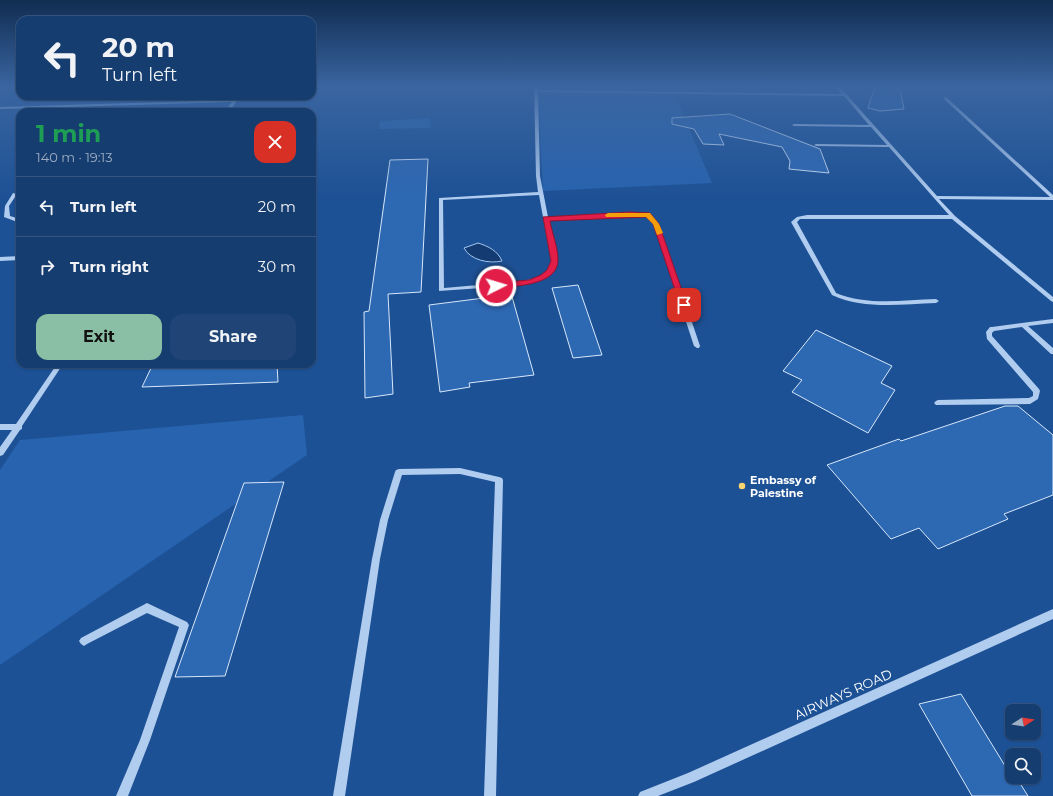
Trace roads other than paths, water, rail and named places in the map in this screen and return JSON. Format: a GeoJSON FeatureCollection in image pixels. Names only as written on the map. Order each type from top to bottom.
{"type":"FeatureCollection","features":[{"type":"Feature","properties":{"kind":"street"},"geometry":{"type":"LineString","coordinates":[[537,123],[538,176],[554,261],[550,271],[544,277],[524,283],[441,290],[441,199],[541,193]]}},
{"type":"Feature","properties":{"kind":"street"},"geometry":{"type":"LineString","coordinates":[[868,123],[953,218],[1053,300]]}},
{"type":"Feature","properties":{"kind":"street"},"geometry":{"type":"LineString","coordinates":[[973,123],[1053,198]]}},
{"type":"Feature","properties":{"kind":"street"},"geometry":{"type":"LineString","coordinates":[[794,126],[870,126]]}},
{"type":"Feature","properties":{"kind":"street"},"geometry":{"type":"LineString","coordinates":[[816,145],[888,146]]}},
{"type":"Feature","properties":{"kind":"street"},"geometry":{"type":"LineString","coordinates":[[16,194],[7,206],[7,217],[16,220]]}},
{"type":"Feature","properties":{"kind":"street"},"geometry":{"type":"LineString","coordinates":[[935,197],[1053,198]]}},
{"type":"Feature","properties":{"kind":"street"},"geometry":{"type":"LineString","coordinates":[[546,219],[630,214],[648,215],[656,224],[697,346]]}},
{"type":"Feature","properties":{"kind":"street"},"geometry":{"type":"LineString","coordinates":[[936,301],[855,302],[842,300],[834,294],[794,222],[799,218],[807,217],[953,218]]}},
{"type":"Feature","properties":{"kind":"street"},"geometry":{"type":"LineString","coordinates":[[0,259],[16,258]]}},
{"type":"Feature","properties":{"kind":"street"},"geometry":{"type":"LineString","coordinates":[[938,402],[1030,401],[1036,397],[1037,391],[989,337],[988,332],[992,329],[1053,321]]}},
{"type":"Feature","properties":{"kind":"street"},"geometry":{"type":"LineString","coordinates":[[1023,325],[1053,352]]}},
{"type":"Feature","properties":{"kind":"street"},"geometry":{"type":"LineString","coordinates":[[0,453],[57,368]]}},
{"type":"Feature","properties":{"kind":"street"},"geometry":{"type":"LineString","coordinates":[[0,427],[19,426]]}},
{"type":"Feature","properties":{"kind":"street"},"geometry":{"type":"LineString","coordinates":[[339,796],[376,558],[384,520],[399,472],[460,471],[499,480],[490,796]]}},
{"type":"Feature","properties":{"kind":"street"},"geometry":{"type":"LineString","coordinates":[[84,641],[147,608],[184,625],[144,740],[122,796]]}},
{"type":"Feature","properties":{"kind":"street","name":"AIRWAYS ROAD"},"geometry":{"type":"LineString","coordinates":[[644,796],[690,778],[1053,614]]}},
{"type":"Feature","properties":{"kind":"place","name":"Embassy of Palestine"},"geometry":{"type":"Point","coordinates":[742,486]}}]}
